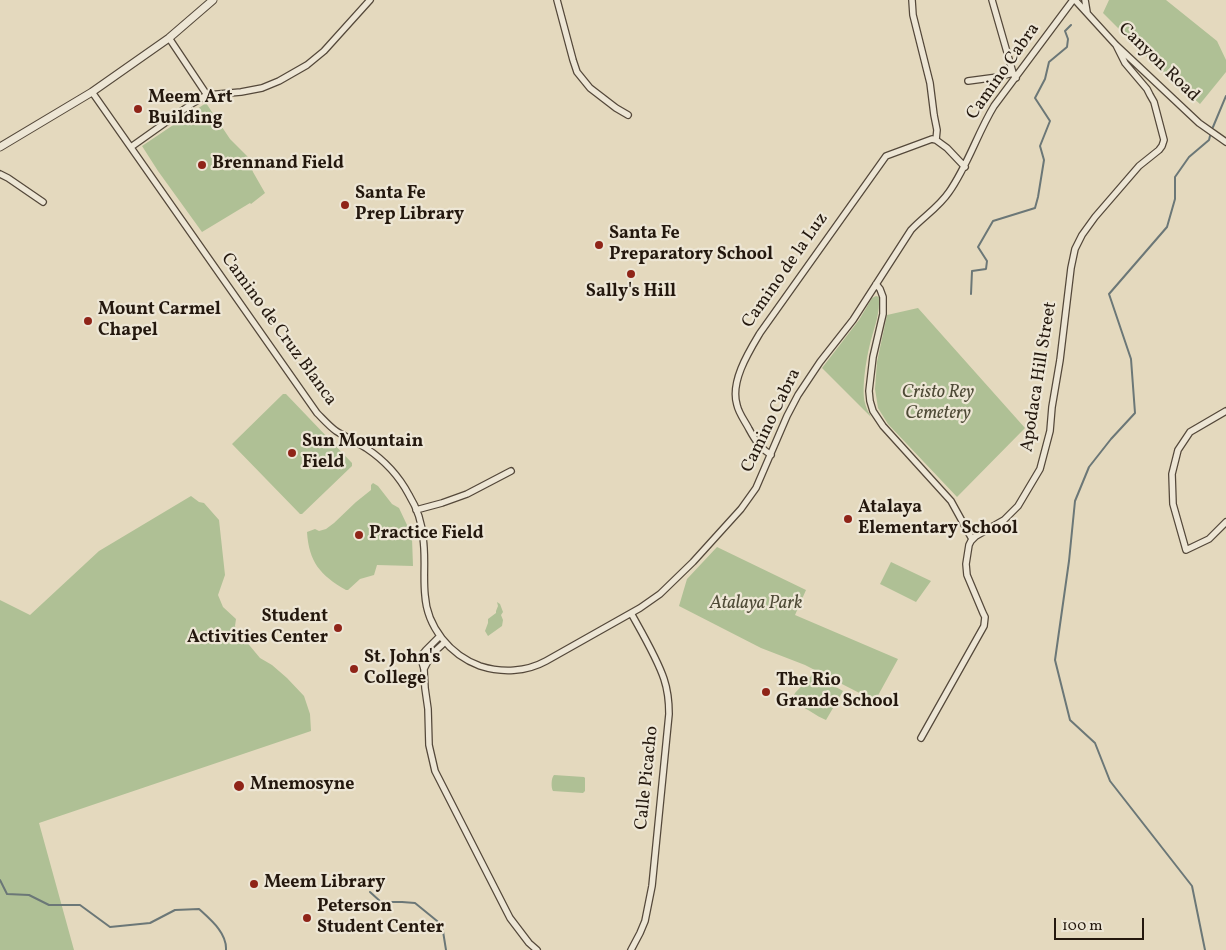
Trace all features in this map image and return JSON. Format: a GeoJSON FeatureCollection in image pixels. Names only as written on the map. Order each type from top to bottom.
{"type":"FeatureCollection","features":[{"type":"Feature","properties":{"kind":"street"},"geometry":{"type":"LineString","coordinates":[[0,147],[92,92],[170,38],[213,0]]}},
{"type":"Feature","properties":{"kind":"street"},"geometry":{"type":"LineString","coordinates":[[131,147],[207,95],[262,88],[279,81],[307,65],[324,51],[370,0]]}},
{"type":"Feature","properties":{"kind":"street"},"geometry":{"type":"LineString","coordinates":[[557,0],[577,72],[590,88],[628,115]]}},
{"type":"Feature","properties":{"kind":"street"},"geometry":{"type":"LineString","coordinates":[[912,0],[912,15],[930,83],[936,140],[947,148],[965,167]]}},
{"type":"Feature","properties":{"kind":"street"},"geometry":{"type":"LineString","coordinates":[[968,81],[1014,76],[992,0]]}},
{"type":"Feature","properties":{"kind":"street","name":"Camino Cabra"},"geometry":{"type":"LineString","coordinates":[[442,639],[456,652],[474,663],[495,669],[515,670],[537,666],[631,613],[664,591],[750,498],[798,395],[820,362],[853,320],[911,230],[933,211],[949,192],[965,167],[984,123],[994,106],[1014,76],[1074,0]]}},
{"type":"Feature","properties":{"kind":"street","name":"Canyon Road"},"geometry":{"type":"LineString","coordinates":[[1074,0],[1116,45],[1199,122],[1226,142]]}},
{"type":"Feature","properties":{"kind":"street"},"geometry":{"type":"LineString","coordinates":[[1085,0],[1088,14]]}},
{"type":"Feature","properties":{"kind":"street"},"geometry":{"type":"LineString","coordinates":[[170,38],[207,95]]}},
{"type":"Feature","properties":{"kind":"street","name":"Apodaca Hill Street"},"geometry":{"type":"LineString","coordinates":[[972,539],[1004,520],[1012,513],[1024,497],[1040,469],[1050,431],[1075,249],[1095,217],[1139,166],[1159,150],[1164,140],[1154,102],[1147,89],[1125,62],[1116,45]]}},
{"type":"Feature","properties":{"kind":"street","name":"Camino de Cruz Blanca"},"geometry":{"type":"LineString","coordinates":[[92,92],[317,413],[337,432],[365,448],[386,464],[403,484],[416,510],[423,537],[426,603],[431,619],[442,639]]}},
{"type":"Feature","properties":{"kind":"street","name":"Camino de la Luz"},"geometry":{"type":"LineString","coordinates":[[770,456],[758,445],[736,404],[736,390],[741,369],[752,347],[886,156],[932,139],[936,140]]}},
{"type":"Feature","properties":{"kind":"street"},"geometry":{"type":"LineString","coordinates":[[0,174],[43,202]]}},
{"type":"Feature","properties":{"kind":"street"},"geometry":{"type":"LineString","coordinates":[[876,284],[883,297],[883,314],[873,357],[869,391],[870,402],[873,411],[883,426],[952,501],[972,539],[969,545],[966,564],[967,575],[985,617],[984,626],[921,738]]}},
{"type":"Feature","properties":{"kind":"street"},"geometry":{"type":"LineString","coordinates":[[1226,411],[1190,432],[1178,450],[1172,474],[1173,504],[1186,550],[1210,539],[1226,522]]}},
{"type":"Feature","properties":{"kind":"street"},"geometry":{"type":"LineString","coordinates":[[416,510],[467,494],[511,471]]}},
{"type":"Feature","properties":{"kind":"street","name":"Calle Picacho"},"geometry":{"type":"LineString","coordinates":[[631,613],[664,677],[669,702],[669,714],[651,894],[646,920],[631,950]]}},
{"type":"Feature","properties":{"kind":"street"},"geometry":{"type":"LineString","coordinates":[[442,639],[422,655],[429,718],[429,745],[435,771],[510,918],[529,943],[538,950]]}},
{"type":"Feature","properties":{"kind":"green space"},"geometry":{"type":"Polygon","coordinates":[[[1109,0],[1166,0],[1217,41],[1226,60],[1226,72],[1200,104],[1147,57],[1103,13],[1109,0]]]}},
{"type":"Feature","properties":{"kind":"green space","name":"Brennand Field"},"geometry":{"type":"Polygon","coordinates":[[[206,103],[230,139],[247,156],[253,172],[265,193],[251,204],[202,232],[142,146],[206,103]]]}},
{"type":"Feature","properties":{"kind":"green space"},"geometry":{"type":"Polygon","coordinates":[[[879,297],[879,308],[868,354],[864,389],[865,405],[871,417],[822,368],[859,320],[872,298],[879,297]]]}},
{"type":"Feature","properties":{"kind":"green space","name":"Cristo Rey Cemetery"},"geometry":{"type":"Polygon","coordinates":[[[918,308],[1025,428],[957,497],[888,424],[878,408],[875,389],[877,362],[887,315],[918,308]]]}},
{"type":"Feature","properties":{"kind":"green space","name":"Sun Mountain Field"},"geometry":{"type":"Polygon","coordinates":[[[283,394],[286,394],[352,463],[352,466],[302,514],[232,444],[283,394]]]}},
{"type":"Feature","properties":{"kind":"green space","name":"Practice Field"},"geometry":{"type":"Polygon","coordinates":[[[373,483],[378,486],[392,504],[399,508],[412,538],[413,566],[377,565],[374,575],[360,579],[346,590],[329,579],[317,567],[310,552],[307,532],[315,529],[319,531],[326,529],[371,490],[373,483]]]}},
{"type":"Feature","properties":{"kind":"green space"},"geometry":{"type":"Polygon","coordinates":[[[191,496],[204,503],[219,520],[225,575],[218,595],[223,607],[236,619],[235,626],[239,636],[245,640],[260,658],[272,665],[304,696],[310,714],[311,731],[39,823],[74,950],[0,950],[0,600],[30,615],[99,551],[191,496]]]}},
{"type":"Feature","properties":{"kind":"green space","name":"Atalaya Park"},"geometry":{"type":"Polygon","coordinates":[[[717,547],[806,590],[795,615],[898,659],[875,701],[805,665],[761,648],[679,606],[687,579],[717,547]]]}},
{"type":"Feature","properties":{"kind":"green space"},"geometry":{"type":"Polygon","coordinates":[[[891,562],[931,581],[916,602],[880,584],[891,562]]]}},
{"type":"Feature","properties":{"kind":"green space"},"geometry":{"type":"Polygon","coordinates":[[[497,602],[500,604],[503,612],[501,615],[503,620],[502,626],[488,636],[485,631],[488,619],[496,613],[497,602]]]}},
{"type":"Feature","properties":{"kind":"green space"},"geometry":{"type":"Polygon","coordinates":[[[813,674],[843,691],[826,720],[796,704],[793,698],[795,693],[813,674]]]}},
{"type":"Feature","properties":{"kind":"green space"},"geometry":{"type":"Polygon","coordinates":[[[554,775],[584,777],[585,791],[583,793],[553,791],[552,778],[554,775]]]}},
{"type":"Feature","properties":{"kind":"waterway"},"geometry":{"type":"LineString","coordinates":[[971,294],[972,271],[986,269],[987,261],[978,247],[993,221],[1035,208],[1044,160],[1040,146],[1050,121],[1035,98],[1045,79],[1049,62],[1067,47],[1068,39],[1065,31],[1071,25]]}},
{"type":"Feature","properties":{"kind":"waterway"},"geometry":{"type":"LineString","coordinates":[[1213,127],[1226,96]]}},
{"type":"Feature","properties":{"kind":"waterway"},"geometry":{"type":"LineString","coordinates":[[1205,950],[1192,886],[1110,781],[1095,743],[1070,720],[1055,660],[1069,561],[1075,501],[1089,467],[1135,413],[1131,359],[1109,294],[1167,227],[1175,199],[1175,177],[1189,157],[1209,140],[1210,136]]}},
{"type":"Feature","properties":{"kind":"waterway"},"geometry":{"type":"LineString","coordinates":[[0,880],[7,894],[29,895],[49,905],[80,905],[110,927],[150,923],[175,910],[199,909],[221,932],[226,944],[226,950]]}},
{"type":"Feature","properties":{"kind":"waterway"},"geometry":{"type":"LineString","coordinates":[[370,892],[381,902],[415,903],[442,925],[446,950]]}},
{"type":"Feature","properties":{"kind":"place","name":"Meem Art Building"},"geometry":{"type":"Point","coordinates":[138,109]}},
{"type":"Feature","properties":{"kind":"place","name":"Brennand Field"},"geometry":{"type":"Point","coordinates":[202,165]}},
{"type":"Feature","properties":{"kind":"place","name":"Santa Fe Prep Library"},"geometry":{"type":"Point","coordinates":[345,205]}},
{"type":"Feature","properties":{"kind":"place","name":"Santa Fe Preparatory School"},"geometry":{"type":"Point","coordinates":[599,245]}},
{"type":"Feature","properties":{"kind":"place","name":"Sally's Hill"},"geometry":{"type":"Point","coordinates":[631,274]}},
{"type":"Feature","properties":{"kind":"place","name":"Mount Carmel Chapel"},"geometry":{"type":"Point","coordinates":[88,321]}},
{"type":"Feature","properties":{"kind":"place","name":"Sun Mountain Field"},"geometry":{"type":"Point","coordinates":[292,453]}},
{"type":"Feature","properties":{"kind":"place","name":"Atalaya Elementary School"},"geometry":{"type":"Point","coordinates":[848,519]}},
{"type":"Feature","properties":{"kind":"place","name":"Practice Field"},"geometry":{"type":"Point","coordinates":[359,535]}},
{"type":"Feature","properties":{"kind":"place","name":"Student Activities Center"},"geometry":{"type":"Point","coordinates":[338,628]}},
{"type":"Feature","properties":{"kind":"place","name":"St. John's College"},"geometry":{"type":"Point","coordinates":[354,669]}},
{"type":"Feature","properties":{"kind":"place","name":"The Rio Grande School"},"geometry":{"type":"Point","coordinates":[766,692]}},
{"type":"Feature","properties":{"kind":"place","name":"Mnemosyne"},"geometry":{"type":"Point","coordinates":[239,786]}},
{"type":"Feature","properties":{"kind":"place","name":"Meem Library"},"geometry":{"type":"Point","coordinates":[254,884]}},
{"type":"Feature","properties":{"kind":"place","name":"Peterson Student Center"},"geometry":{"type":"Point","coordinates":[307,918]}}]}
